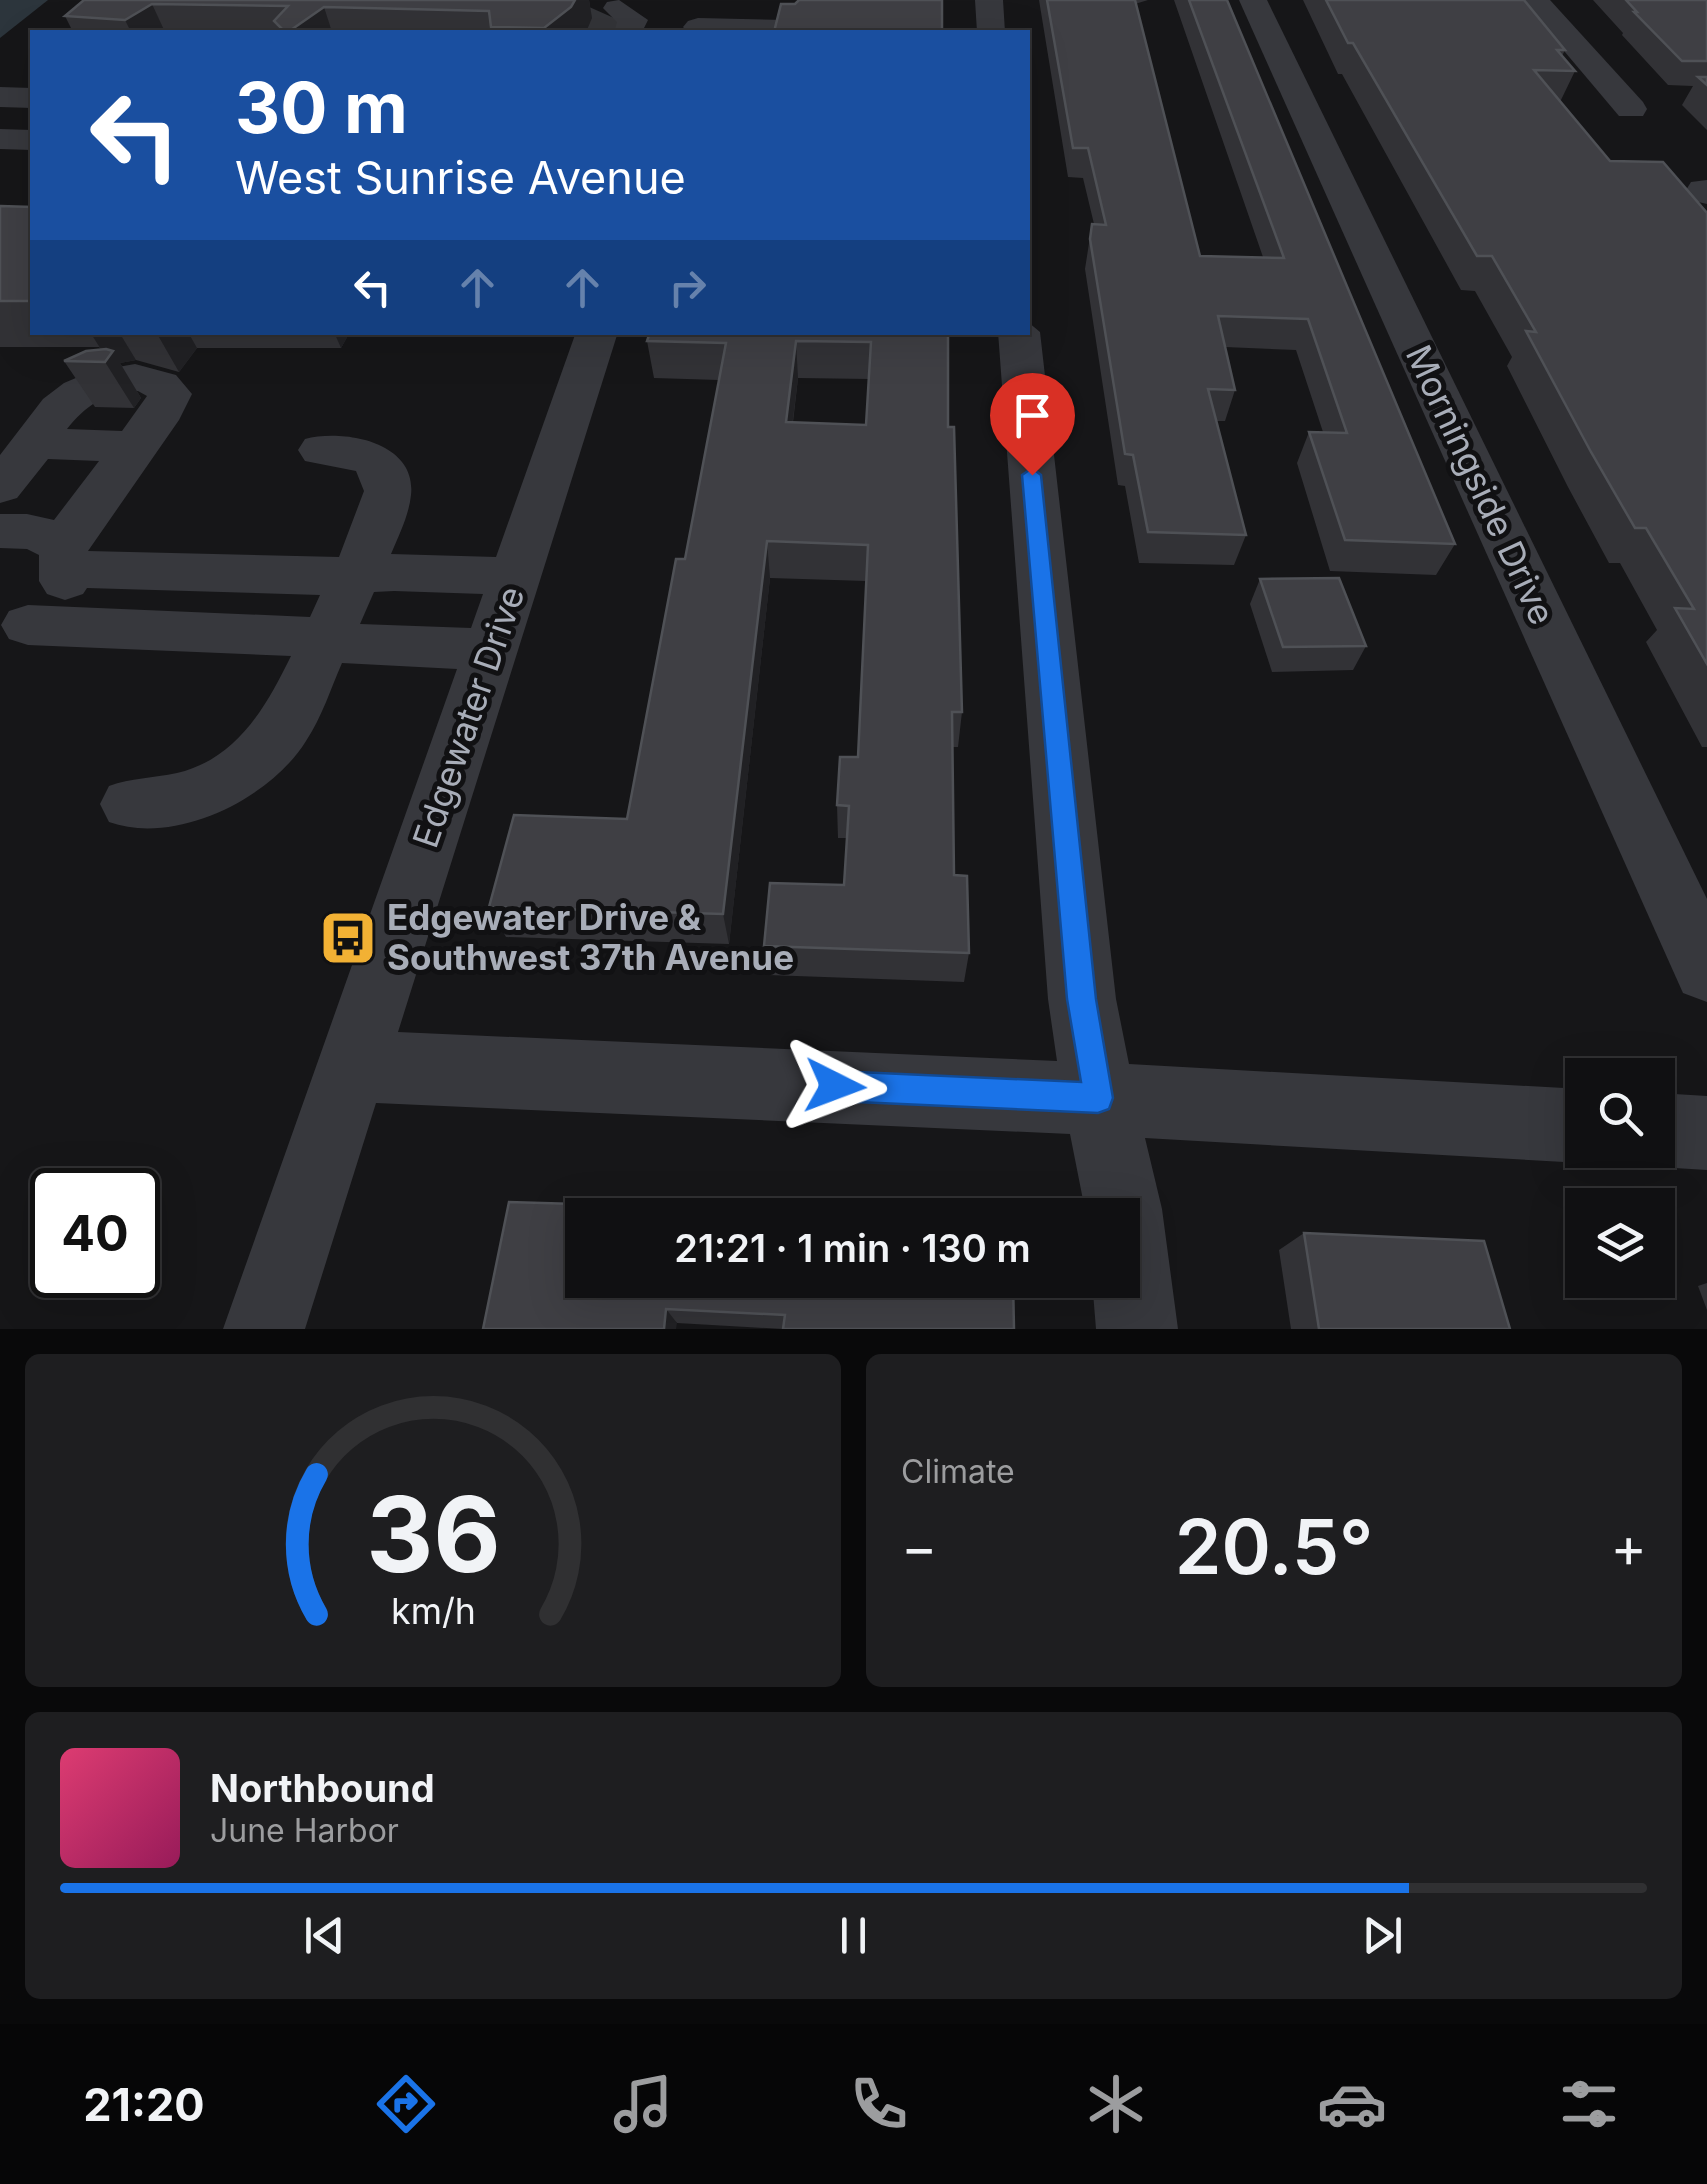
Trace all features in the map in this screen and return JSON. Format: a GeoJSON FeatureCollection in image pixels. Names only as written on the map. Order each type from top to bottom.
{"type":"FeatureCollection","features":[{"type":"Feature","properties":{"kind":"street"},"geometry":{"type":"LineString","coordinates":[[988,0],[992,30]]}},
{"type":"Feature","properties":{"kind":"street","name":"Morningside Drive"},"geometry":{"type":"LineString","coordinates":[[1253,0],[1707,970]]}},
{"type":"Feature","properties":{"kind":"street"},"geometry":{"type":"LineString","coordinates":[[1535,0],[1632,109]]}},
{"type":"Feature","properties":{"kind":"street"},"geometry":{"type":"LineString","coordinates":[[701,20],[784,28]]}},
{"type":"Feature","properties":{"kind":"street"},"geometry":{"type":"LineString","coordinates":[[0,97],[30,98]]}},
{"type":"Feature","properties":{"kind":"street"},"geometry":{"type":"LineString","coordinates":[[0,139],[30,140]]}},
{"type":"Feature","properties":{"kind":"street","name":"Edgewater Drive"},"geometry":{"type":"LineString","coordinates":[[264,1329],[595,335]]}},
{"type":"Feature","properties":{"kind":"street"},"geometry":{"type":"LineString","coordinates":[[1019,335],[1082,999],[1098,1098],[1124,1209],[1138,1329]]}},
{"type":"Feature","properties":{"kind":"street"},"geometry":{"type":"LineString","coordinates":[[0,488],[56,413],[79,392],[109,382],[143,378],[156,382],[170,394],[65,558],[65,583],[51,604],[14,633]]}},
{"type":"Feature","properties":{"kind":"street"},"geometry":{"type":"LineString","coordinates":[[35,443],[134,447]]}},
{"type":"Feature","properties":{"kind":"street"},"geometry":{"type":"LineString","coordinates":[[130,804],[194,796],[244,768],[270,746],[286,725],[385,508],[386,478],[373,460],[358,454],[321,450]]}},
{"type":"Feature","properties":{"kind":"street"},"geometry":{"type":"LineString","coordinates":[[0,531],[46,535],[65,558],[355,575],[394,572],[516,578]]}},
{"type":"Feature","properties":{"kind":"street"},"geometry":{"type":"LineString","coordinates":[[14,633],[326,639],[493,650]]}},
{"type":"Feature","properties":{"kind":"street"},"geometry":{"type":"LineString","coordinates":[[352,1066],[1098,1098],[1565,1125]]}},
{"type":"Feature","properties":{"kind":"street"},"geometry":{"type":"LineString","coordinates":[[1675,1131],[1707,1133]]}},
{"type":"Feature","properties":{"kind":"shaded area"},"geometry":{"type":"Polygon","coordinates":[[[0,0],[48,0],[0,38],[0,0]]]}},
{"type":"Feature","properties":{"kind":"building"},"geometry":{"type":"Polygon","coordinates":[[[84,0],[575,0],[544,28],[491,27],[489,11],[324,7],[291,30],[283,30],[274,21],[288,6],[152,4],[125,20],[65,16],[84,0]]]}},
{"type":"Feature","properties":{"kind":"building"},"geometry":{"type":"Polygon","coordinates":[[[799,0],[942,0],[942,30],[774,30],[781,4],[795,4],[799,0]]]}},
{"type":"Feature","properties":{"kind":"building"},"geometry":{"type":"Polygon","coordinates":[[[1047,0],[1135,0],[1200,256],[1284,258],[1189,0],[1227,0],[1455,544],[1345,540],[1309,432],[1347,433],[1308,319],[1218,316],[1235,390],[1208,389],[1246,535],[1148,532],[1133,455],[1125,454],[1090,239],[1092,224],[1106,225],[1088,148],[1073,148],[1047,0]]]}},
{"type":"Feature","properties":{"kind":"building"},"geometry":{"type":"Polygon","coordinates":[[[1326,0],[1524,0],[1565,50],[1557,50],[1575,71],[1534,70],[1610,161],[1663,162],[1707,213],[1707,664],[1675,608],[1694,609],[1646,528],[1635,528],[1591,452],[1526,331],[1536,332],[1492,256],[1477,256],[1326,0]]]}},
{"type":"Feature","properties":{"kind":"building"},"geometry":{"type":"Polygon","coordinates":[[[1626,0],[1707,0],[1707,61],[1682,61],[1626,0]]]}},
{"type":"Feature","properties":{"kind":"building"},"geometry":{"type":"Polygon","coordinates":[[[0,206],[30,207],[30,301],[0,301],[0,206]]]}},
{"type":"Feature","properties":{"kind":"building"},"geometry":{"type":"Polygon","coordinates":[[[649,335],[948,335],[948,427],[954,427],[962,712],[952,712],[954,875],[967,876],[969,953],[764,946],[770,883],[844,885],[849,806],[837,805],[840,757],[858,757],[868,545],[767,541],[723,914],[489,907],[514,815],[627,819],[676,559],[685,559],[726,343],[647,341],[649,335]],[[796,341],[786,422],[866,425],[871,342],[796,341]]]}},
{"type":"Feature","properties":{"kind":"building"},"geometry":{"type":"Polygon","coordinates":[[[86,351],[113,351],[105,362],[64,361],[86,351]]]}},
{"type":"Feature","properties":{"kind":"building"},"geometry":{"type":"Polygon","coordinates":[[[1339,578],[1366,646],[1283,647],[1260,579],[1339,578]]]}},
{"type":"Feature","properties":{"kind":"building"},"geometry":{"type":"Polygon","coordinates":[[[509,1202],[565,1204],[565,1298],[1013,1298],[1014,1329],[783,1329],[785,1315],[666,1309],[664,1329],[483,1329],[509,1202]]]}},
{"type":"Feature","properties":{"kind":"building"},"geometry":{"type":"Polygon","coordinates":[[[1304,1233],[1484,1241],[1510,1329],[1319,1329],[1304,1233]]]}},
{"type":"Feature","properties":{"kind":"tunnel"},"geometry":{"type":"LineString","coordinates":[[598,30],[605,14]]}},
{"type":"Feature","properties":{"kind":"place","name":"Edgewater Drive & Southwest 37th Avenue"},"geometry":{"type":"Point","coordinates":[348,938]}},
{"type":"Feature","properties":{"kind":"route"},"geometry":{"type":"LineString","coordinates":[[835,1086],[1098,1098],[1082,999],[1032,475]]}}]}
